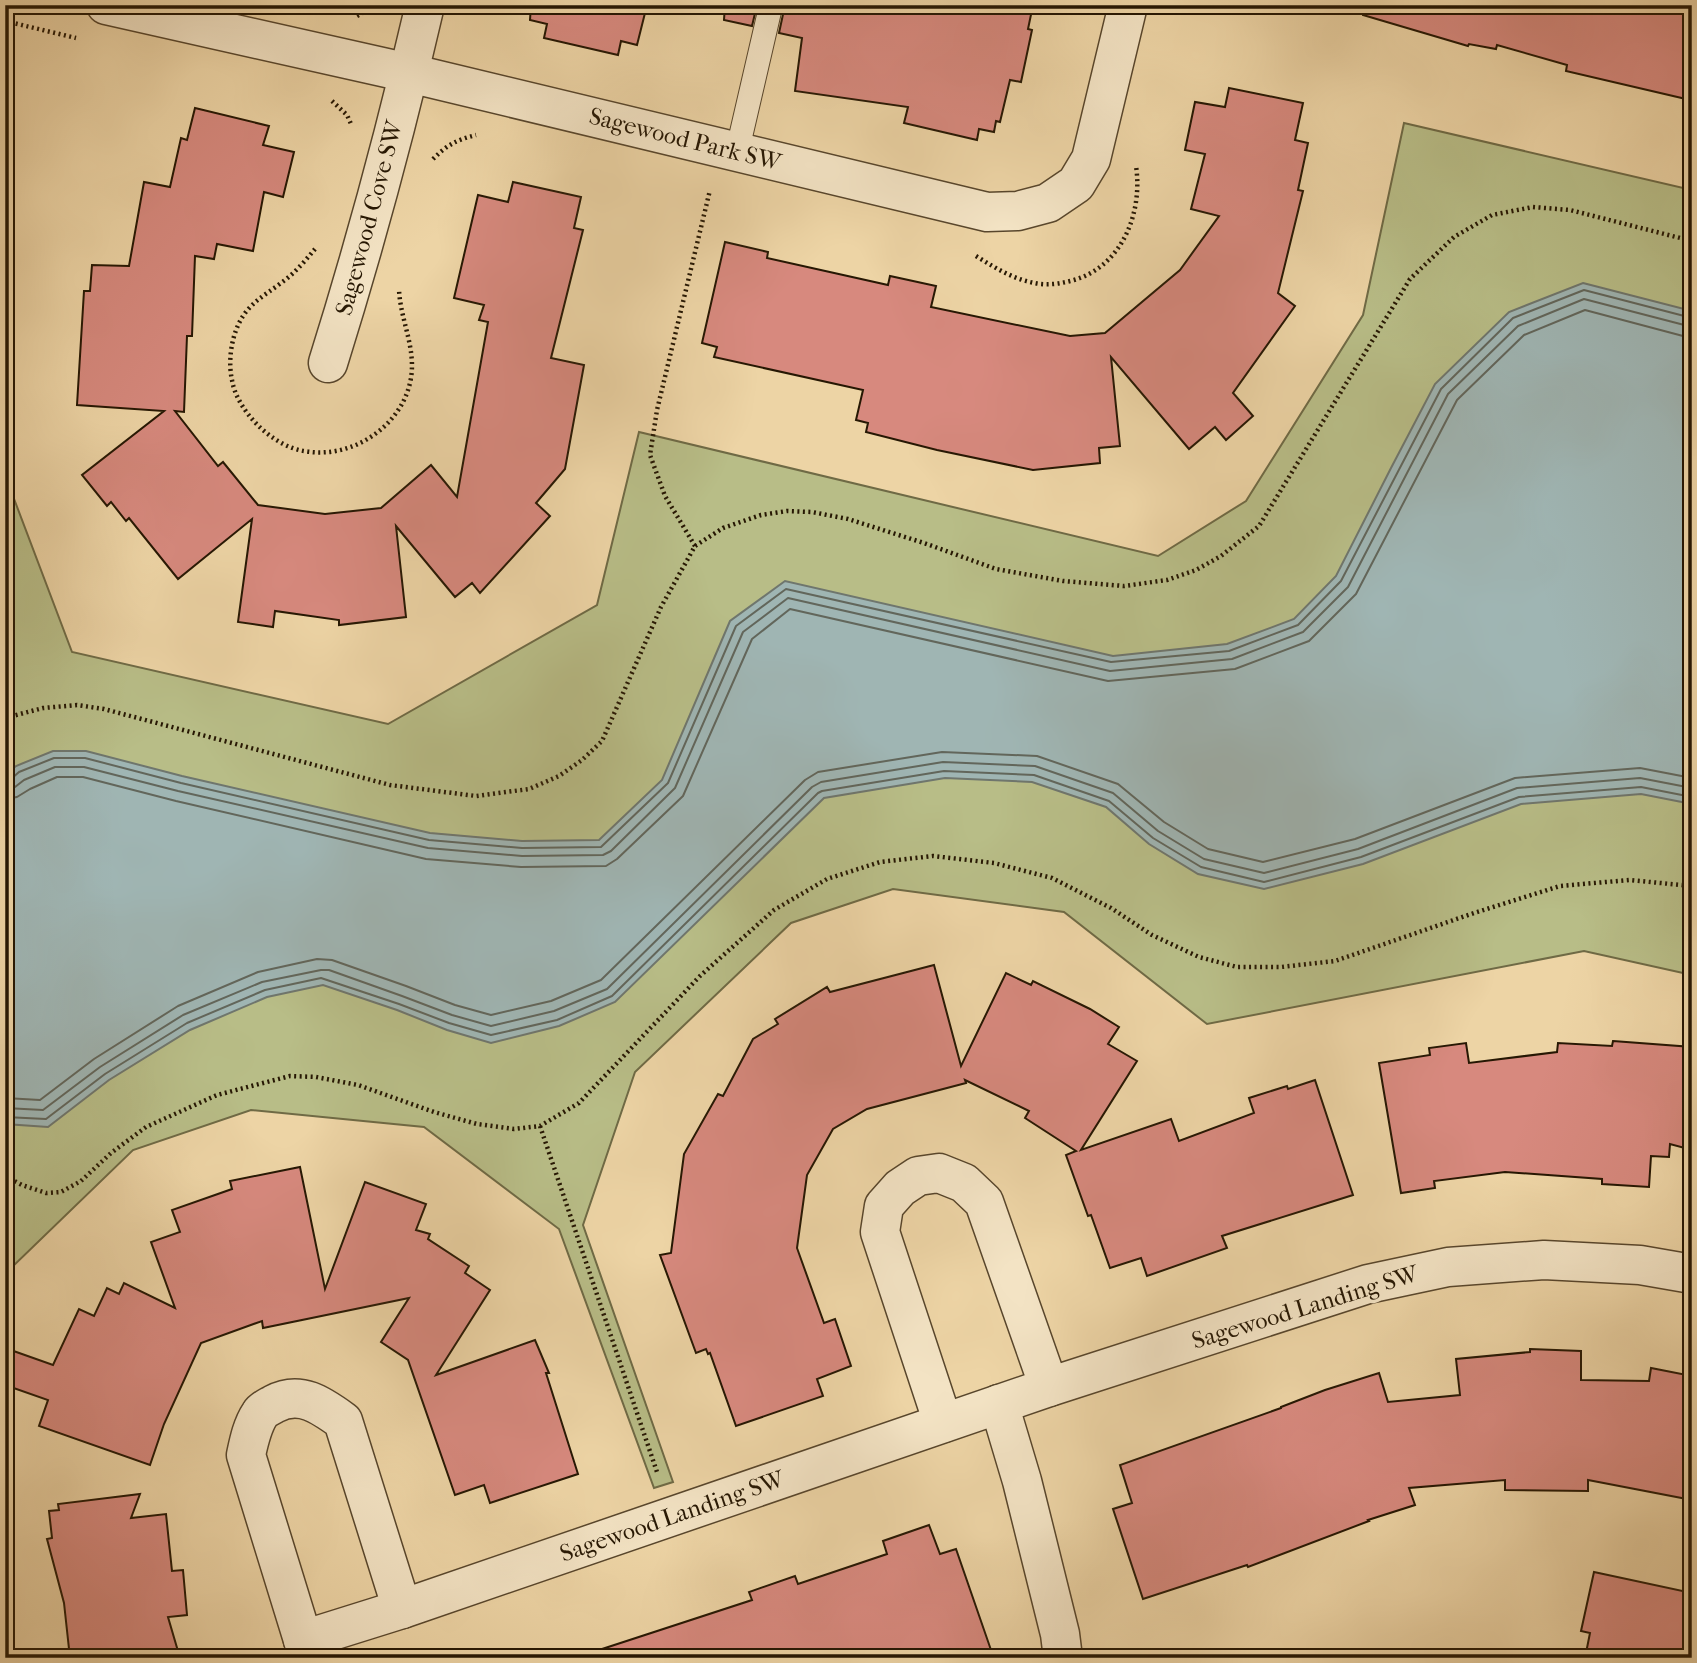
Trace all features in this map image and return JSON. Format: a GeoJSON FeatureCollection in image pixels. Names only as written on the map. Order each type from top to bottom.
{"type":"FeatureCollection","features":[{"type":"Feature","properties":{"kind":"street","name":"Sagewood Park SW"},"geometry":{"type":"LineString","coordinates":[[106,5],[409,73],[987,212],[1018,211],[1048,204],[1076,184],[1091,159],[1128,5]]}},
{"type":"Feature","properties":{"kind":"street","name":"Sagewood Cove SW"},"geometry":{"type":"LineString","coordinates":[[328,363],[354,282],[425,5]]}},
{"type":"Feature","properties":{"kind":"street"},"geometry":{"type":"LineString","coordinates":[[943,1423],[880,1232],[884,1206],[900,1188],[918,1176],[939,1173],[964,1183],[984,1202],[1049,1387]]}},
{"type":"Feature","properties":{"kind":"street","name":"Sagewood Landing SW"},"geometry":{"type":"LineString","coordinates":[[402,1609],[343,1421],[304,1398],[283,1399],[262,1411],[251,1433],[246,1455],[306,1649],[402,1609],[672,1516],[1049,1387],[1368,1284],[1447,1266],[1544,1260],[1640,1265],[1692,1274]]}},
{"type":"Feature","properties":{"kind":"street"},"geometry":{"type":"LineString","coordinates":[[999,1404],[1022,1481],[1060,1634],[1063,1658]]}},
{"type":"Feature","properties":{"kind":"lane"},"geometry":{"type":"LineString","coordinates":[[728,150],[771,5]]}},
{"type":"Feature","properties":{"kind":"path"},"geometry":{"type":"LineString","coordinates":[[5,21],[84,40]]}},
{"type":"Feature","properties":{"kind":"path"},"geometry":{"type":"LineString","coordinates":[[330,100],[347,115],[354,130]]}},
{"type":"Feature","properties":{"kind":"path"},"geometry":{"type":"LineString","coordinates":[[429,166],[443,149],[456,140],[481,134]]}},
{"type":"Feature","properties":{"kind":"path"},"geometry":{"type":"LineString","coordinates":[[695,546],[665,496],[650,456],[657,410],[728,150]]}},
{"type":"Feature","properties":{"kind":"path"},"geometry":{"type":"LineString","coordinates":[[970,252],[1008,275],[1041,284],[1066,282],[1096,271],[1118,248],[1131,223],[1137,194],[1135,160]]}},
{"type":"Feature","properties":{"kind":"path"},"geometry":{"type":"LineString","coordinates":[[5,718],[43,708],[77,705],[104,709],[390,785],[476,796],[528,789],[559,776],[582,760],[602,741],[661,607],[695,546],[723,528],[761,515],[787,511],[812,512],[848,519],[996,569],[1063,581],[1124,586],[1167,580],[1196,570],[1221,556],[1259,526],[1410,279],[1454,237],[1492,215],[1533,207],[1570,210],[1692,241]]}},
{"type":"Feature","properties":{"kind":"path"},"geometry":{"type":"LineString","coordinates":[[319,244],[282,283],[247,310],[236,332],[230,358],[232,382],[243,408],[257,425],[273,438],[291,447],[304,452],[350,447],[370,438],[397,413],[405,398],[412,365],[410,343],[398,291],[400,280]]}},
{"type":"Feature","properties":{"kind":"path"},"geometry":{"type":"LineString","coordinates":[[5,1176],[46,1194],[61,1192],[81,1181],[111,1153],[146,1127],[217,1095],[290,1076],[316,1077],[358,1085],[477,1124],[514,1129],[540,1126],[579,1104],[700,976],[774,910],[827,879],[880,862],[933,856],[994,863],[1052,878],[1111,908],[1152,935],[1199,957],[1237,967],[1281,967],[1335,961],[1560,886],[1629,880],[1692,886]]}},
{"type":"Feature","properties":{"kind":"path"},"geometry":{"type":"LineString","coordinates":[[540,1126],[672,1516]]}},
{"type":"Feature","properties":{"kind":"green space"},"geometry":{"type":"Polygon","coordinates":[[[1404,123],[1692,190],[1692,975],[1584,951],[1207,1024],[1064,912],[893,889],[791,923],[635,1072],[583,1225],[673,1482],[654,1488],[559,1229],[424,1127],[251,1110],[133,1150],[10,1269],[5,1285],[5,475],[72,652],[388,724],[597,605],[639,432],[1158,556],[1246,501],[1363,315],[1404,123]]]}},
{"type":"Feature","properties":{"kind":"water"},"geometry":{"type":"Polygon","coordinates":[[[1583,283],[1692,311],[1692,804],[1641,794],[1521,804],[1363,864],[1264,889],[1198,874],[1149,844],[1106,807],[1032,782],[945,778],[824,798],[615,1002],[559,1026],[491,1043],[323,985],[267,997],[190,1030],[109,1080],[48,1127],[5,1124],[5,775],[16,766],[53,751],[86,751],[430,833],[522,841],[599,840],[662,780],[730,621],[785,581],[1113,656],[1227,644],[1294,619],[1336,576],[1435,384],[1509,312],[1583,283]]]}},
{"type":"Feature","properties":{"kind":"building"},"geometry":{"type":"Polygon","coordinates":[[[531,5],[647,5],[637,45],[621,41],[618,55],[544,38],[547,24],[530,20],[531,5]]]}},
{"type":"Feature","properties":{"kind":"building"},"geometry":{"type":"Polygon","coordinates":[[[725,5],[757,5],[752,26],[724,20],[725,5]]]}},
{"type":"Feature","properties":{"kind":"building"},"geometry":{"type":"Polygon","coordinates":[[[785,5],[1033,5],[1028,29],[1032,30],[1021,82],[1010,80],[1000,122],[996,121],[994,132],[979,129],[977,140],[904,123],[908,107],[795,91],[802,38],[779,33],[785,5]]]}},
{"type":"Feature","properties":{"kind":"building"},"geometry":{"type":"Polygon","coordinates":[[[1364,5],[1692,5],[1692,75],[1686,99],[1566,71],[1567,65],[1497,45],[1496,49],[1468,46],[1363,15],[1364,5]]]}},
{"type":"Feature","properties":{"kind":"building"},"geometry":{"type":"Polygon","coordinates":[[[1229,88],[1303,103],[1295,140],[1308,143],[1298,190],[1303,191],[1278,293],[1295,306],[1233,393],[1253,416],[1226,440],[1215,427],[1189,449],[1111,357],[1120,446],[1099,448],[1100,463],[1033,470],[866,432],[868,423],[856,420],[863,390],[714,357],[717,347],[702,343],[725,242],[768,252],[767,258],[888,285],[890,276],[936,286],[931,307],[1070,336],[1105,333],[1180,270],[1219,216],[1191,209],[1205,154],[1185,150],[1195,102],[1225,107],[1229,88]]]}},
{"type":"Feature","properties":{"kind":"building"},"geometry":{"type":"Polygon","coordinates":[[[195,108],[269,126],[263,145],[294,152],[283,197],[264,192],[253,251],[217,244],[214,259],[195,256],[192,336],[187,336],[184,412],[175,411],[218,466],[223,462],[258,505],[325,514],[381,508],[431,465],[457,497],[488,322],[479,320],[484,305],[454,298],[478,195],[508,202],[513,182],[581,197],[574,228],[583,230],[551,358],[584,365],[565,469],[536,503],[550,516],[480,593],[472,583],[455,597],[396,526],[406,617],[339,625],[339,620],[275,611],[273,627],[238,622],[252,519],[178,579],[129,518],[126,521],[111,502],[107,506],[82,475],[164,411],[77,405],[84,291],[90,291],[92,265],[129,266],[144,182],[170,187],[181,138],[187,140],[195,108]]]}},
{"type":"Feature","properties":{"kind":"building"},"geometry":{"type":"Polygon","coordinates":[[[934,965],[961,1066],[1006,973],[1031,985],[1033,981],[1090,1009],[1119,1027],[1108,1044],[1137,1061],[1081,1150],[1171,1119],[1179,1141],[1254,1113],[1249,1098],[1315,1080],[1353,1195],[1222,1236],[1227,1248],[1147,1276],[1141,1258],[1110,1268],[1066,1155],[1076,1151],[1025,1118],[1029,1111],[965,1080],[966,1083],[867,1109],[833,1129],[807,1175],[797,1248],[824,1323],[835,1319],[851,1366],[817,1379],[823,1396],[736,1426],[710,1353],[708,1354],[706,1349],[696,1353],[660,1255],[671,1253],[684,1154],[718,1094],[723,1096],[753,1039],[778,1024],[775,1019],[827,987],[830,992],[934,965]]]}},
{"type":"Feature","properties":{"kind":"building"},"geometry":{"type":"Polygon","coordinates":[[[1613,1041],[1692,1047],[1692,1150],[1670,1144],[1669,1157],[1651,1156],[1649,1187],[1602,1184],[1602,1179],[1505,1172],[1434,1181],[1435,1188],[1401,1193],[1379,1063],[1430,1055],[1429,1048],[1466,1043],[1469,1063],[1557,1052],[1558,1043],[1612,1046],[1613,1041]]]}},
{"type":"Feature","properties":{"kind":"building"},"geometry":{"type":"Polygon","coordinates":[[[300,1167],[325,1289],[365,1182],[426,1204],[416,1230],[430,1234],[428,1239],[469,1266],[465,1273],[490,1290],[436,1375],[535,1340],[549,1373],[546,1373],[578,1474],[490,1503],[484,1485],[455,1495],[408,1360],[381,1342],[409,1298],[263,1328],[262,1321],[201,1343],[164,1424],[150,1465],[39,1426],[48,1400],[5,1385],[5,1348],[53,1365],[79,1309],[94,1316],[107,1288],[119,1294],[124,1283],[175,1308],[151,1242],[180,1232],[172,1210],[232,1189],[230,1181],[300,1167]]]}},
{"type":"Feature","properties":{"kind":"building"},"geometry":{"type":"Polygon","coordinates":[[[1530,1349],[1581,1351],[1581,1380],[1649,1381],[1651,1368],[1692,1376],[1692,1500],[1588,1480],[1588,1491],[1505,1490],[1505,1480],[1409,1488],[1415,1505],[1368,1520],[1248,1567],[1247,1565],[1143,1599],[1113,1509],[1132,1503],[1120,1465],[1379,1373],[1388,1402],[1460,1395],[1456,1359],[1530,1352],[1530,1349]]]}},
{"type":"Feature","properties":{"kind":"building"},"geometry":{"type":"Polygon","coordinates":[[[140,1494],[131,1518],[166,1514],[172,1571],[183,1570],[187,1615],[168,1617],[180,1658],[70,1658],[64,1603],[47,1539],[52,1538],[49,1511],[59,1510],[58,1504],[140,1494]]]}},
{"type":"Feature","properties":{"kind":"building"},"geometry":{"type":"Polygon","coordinates":[[[929,1525],[940,1554],[956,1549],[991,1650],[967,1658],[600,1658],[599,1650],[752,1600],[749,1592],[795,1576],[798,1584],[887,1554],[883,1541],[929,1525]]]}},
{"type":"Feature","properties":{"kind":"building"},"geometry":{"type":"Polygon","coordinates":[[[1594,1572],[1692,1593],[1692,1658],[1585,1658],[1590,1633],[1581,1631],[1594,1572]]]}}]}
